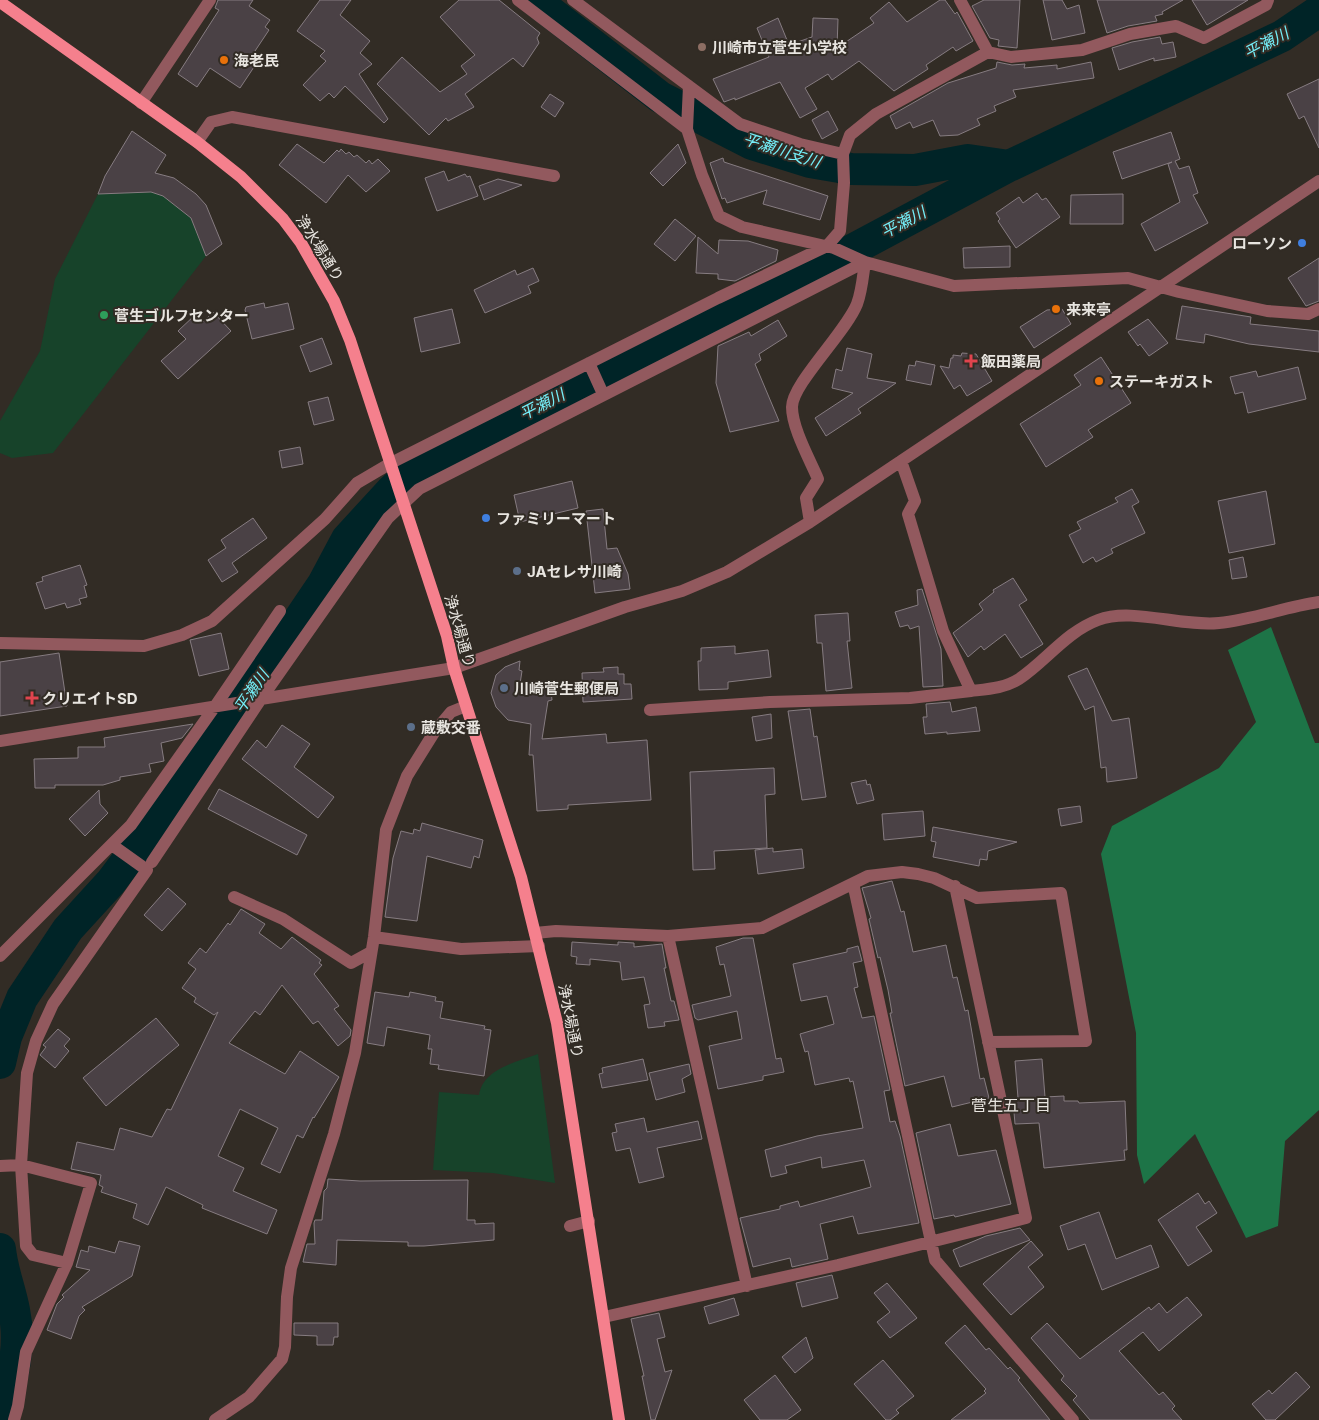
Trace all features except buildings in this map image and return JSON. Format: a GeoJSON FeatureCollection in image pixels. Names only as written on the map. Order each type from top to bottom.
{"type":"FeatureCollection","features":[{"type":"Feature","properties":{"kind":"main road","name":"浄水場通り"},"geometry":{"type":"LineString","coordinates":[[0,2],[197,142],[241,177],[282,219],[301,243],[334,301],[350,340],[391,463],[521,877],[536,933],[556,1023],[604,1317],[618,1420]]}},
{"type":"Feature","properties":{"kind":"street"},"geometry":{"type":"LineString","coordinates":[[141,103],[210,0]]}},
{"type":"Feature","properties":{"kind":"street"},"geometry":{"type":"LineString","coordinates":[[518,0],[687,129]]}},
{"type":"Feature","properties":{"kind":"street"},"geometry":{"type":"LineString","coordinates":[[573,0],[740,124],[800,144],[843,154]]}},
{"type":"Feature","properties":{"kind":"street"},"geometry":{"type":"LineString","coordinates":[[960,0],[988,52]]}},
{"type":"Feature","properties":{"kind":"street"},"geometry":{"type":"LineString","coordinates":[[0,643],[144,646],[182,635],[212,621],[326,519],[357,483],[391,463],[589,363],[831,247],[840,231],[844,183],[843,154],[850,135],[876,114],[988,52],[1011,57],[1082,50],[1130,34],[1176,26],[1204,38],[1266,5],[1268,0]]}},
{"type":"Feature","properties":{"kind":"street"},"geometry":{"type":"LineString","coordinates":[[688,86],[687,129],[702,175],[719,216],[742,227],[831,247],[863,261],[954,286],[1128,278],[1179,292],[1267,311],[1308,314],[1319,308]]}},
{"type":"Feature","properties":{"kind":"street"},"geometry":{"type":"LineString","coordinates":[[197,142],[211,122],[232,116],[554,176]]}},
{"type":"Feature","properties":{"kind":"street"},"geometry":{"type":"LineString","coordinates":[[0,741],[454,668],[625,608],[682,591],[726,572],[810,522],[1319,182]]}},
{"type":"Feature","properties":{"kind":"street"},"geometry":{"type":"LineString","coordinates":[[152,862],[260,699],[388,518],[424,485],[863,261]]}},
{"type":"Feature","properties":{"kind":"street"},"geometry":{"type":"LineString","coordinates":[[810,522],[806,498],[818,479],[795,424],[792,407],[796,391],[829,348],[857,304],[863,261]]}},
{"type":"Feature","properties":{"kind":"street"},"geometry":{"type":"LineString","coordinates":[[589,363],[603,394]]}},
{"type":"Feature","properties":{"kind":"street"},"geometry":{"type":"LineString","coordinates":[[901,461],[915,501],[908,514],[943,631],[972,691]]}},
{"type":"Feature","properties":{"kind":"street"},"geometry":{"type":"LineString","coordinates":[[650,710],[770,702],[910,698],[998,687],[1018,679],[1078,630],[1099,619],[1118,616],[1184,624],[1219,623],[1319,602]]}},
{"type":"Feature","properties":{"kind":"street"},"geometry":{"type":"LineString","coordinates":[[0,956],[116,848],[130,825],[217,705],[280,611]]}},
{"type":"Feature","properties":{"kind":"street"},"geometry":{"type":"LineString","coordinates":[[215,1420],[249,1397],[282,1359],[285,1347],[286,1297],[291,1268],[339,1117],[355,1053],[374,937],[386,830],[407,776],[435,731],[451,712],[466,706]]}},
{"type":"Feature","properties":{"kind":"street"},"geometry":{"type":"LineString","coordinates":[[67,1263],[33,1255],[26,1246],[21,1165],[27,1073],[36,1041],[53,1004],[147,870],[116,848]]}},
{"type":"Feature","properties":{"kind":"street"},"geometry":{"type":"LineString","coordinates":[[536,933],[668,936],[762,928],[868,876],[902,872],[918,874],[955,886],[977,898],[1061,892],[1086,1041],[988,1042]]}},
{"type":"Feature","properties":{"kind":"street"},"geometry":{"type":"LineString","coordinates":[[853,883],[932,1241],[934,1260],[1072,1420]]}},
{"type":"Feature","properties":{"kind":"street"},"geometry":{"type":"LineString","coordinates":[[604,1317],[747,1286],[1026,1218],[955,886]]}},
{"type":"Feature","properties":{"kind":"street"},"geometry":{"type":"LineString","coordinates":[[234,897],[283,919],[352,963],[371,952]]}},
{"type":"Feature","properties":{"kind":"street"},"geometry":{"type":"LineString","coordinates":[[668,936],[747,1286]]}},
{"type":"Feature","properties":{"kind":"street"},"geometry":{"type":"LineString","coordinates":[[374,937],[460,949],[539,946]]}},
{"type":"Feature","properties":{"kind":"street"},"geometry":{"type":"LineString","coordinates":[[3,1165],[21,1165],[91,1183],[67,1263],[26,1352],[18,1406],[14,1420]]}},
{"type":"Feature","properties":{"kind":"street"},"geometry":{"type":"LineString","coordinates":[[570,1226],[589,1221]]}},
{"type":"Feature","properties":{"kind":"green space","name":"菅生ゴルフセンター"},"geometry":{"type":"Polygon","coordinates":[[[151,192],[163,196],[191,218],[206,256],[53,453],[12,458],[0,453],[0,421],[40,351],[55,279],[98,194],[151,192]]]}},
{"type":"Feature","properties":{"kind":"green space"},"geometry":{"type":"Polygon","coordinates":[[[1271,627],[1315,743],[1319,743],[1319,1110],[1285,1141],[1278,1226],[1246,1238],[1195,1134],[1144,1184],[1137,1155],[1136,1033],[1101,854],[1112,826],[1219,768],[1256,722],[1228,650],[1271,627]]]}},
{"type":"Feature","properties":{"kind":"green space"},"geometry":{"type":"Polygon","coordinates":[[[538,1054],[555,1183],[493,1173],[433,1170],[439,1092],[479,1095],[482,1086],[494,1073],[511,1064],[538,1054]]]}},
{"type":"Feature","properties":{"kind":"waterway","name":"平瀬川支川"},"geometry":{"type":"LineString","coordinates":[[535,0],[660,97],[752,144],[810,162],[851,169],[915,170],[968,160],[1009,166]]}},
{"type":"Feature","properties":{"kind":"waterway","name":"平瀬川"},"geometry":{"type":"LineString","coordinates":[[0,1063],[6,1037],[22,998],[68,929],[111,882],[214,745],[323,584],[347,539],[391,491],[418,467],[717,314],[820,267],[1009,166],[1282,36],[1319,11]]}},
{"type":"Feature","properties":{"kind":"waterway","name":"平瀬川"},"geometry":{"type":"LineString","coordinates":[[0,1249],[14,1310],[17,1335],[15,1362],[9,1387],[0,1411]]}},
{"type":"Feature","properties":{"kind":"place","name":"川崎市立菅生小学校"},"geometry":{"type":"Point","coordinates":[702,47]}},
{"type":"Feature","properties":{"kind":"place","name":"海老民"},"geometry":{"type":"Point","coordinates":[224,60]}},
{"type":"Feature","properties":{"kind":"place","name":"ローソン"},"geometry":{"type":"Point","coordinates":[1302,243]}},
{"type":"Feature","properties":{"kind":"place","name":"来来亭"},"geometry":{"type":"Point","coordinates":[1056,309]}},
{"type":"Feature","properties":{"kind":"place","name":"菅生ゴルフセンター"},"geometry":{"type":"Point","coordinates":[104,315]}},
{"type":"Feature","properties":{"kind":"place","name":"飯田薬局"},"geometry":{"type":"Point","coordinates":[971,361]}},
{"type":"Feature","properties":{"kind":"place","name":"ステーキガスト"},"geometry":{"type":"Point","coordinates":[1099,381]}},
{"type":"Feature","properties":{"kind":"place","name":"ファミリーマート"},"geometry":{"type":"Point","coordinates":[486,518]}},
{"type":"Feature","properties":{"kind":"place","name":"JAセレサ川崎"},"geometry":{"type":"Point","coordinates":[517,571]}},
{"type":"Feature","properties":{"kind":"place","name":"川崎菅生郵便局"},"geometry":{"type":"Point","coordinates":[504,688]}},
{"type":"Feature","properties":{"kind":"place","name":"クリエイトSD"},"geometry":{"type":"Point","coordinates":[32,698]}},
{"type":"Feature","properties":{"kind":"place","name":"蔵敷交番"},"geometry":{"type":"Point","coordinates":[411,727]}},
{"type":"Feature","properties":{"kind":"district","name":"菅生五丁目"},"geometry":{"type":"Point","coordinates":[1011,1105]}}]}
